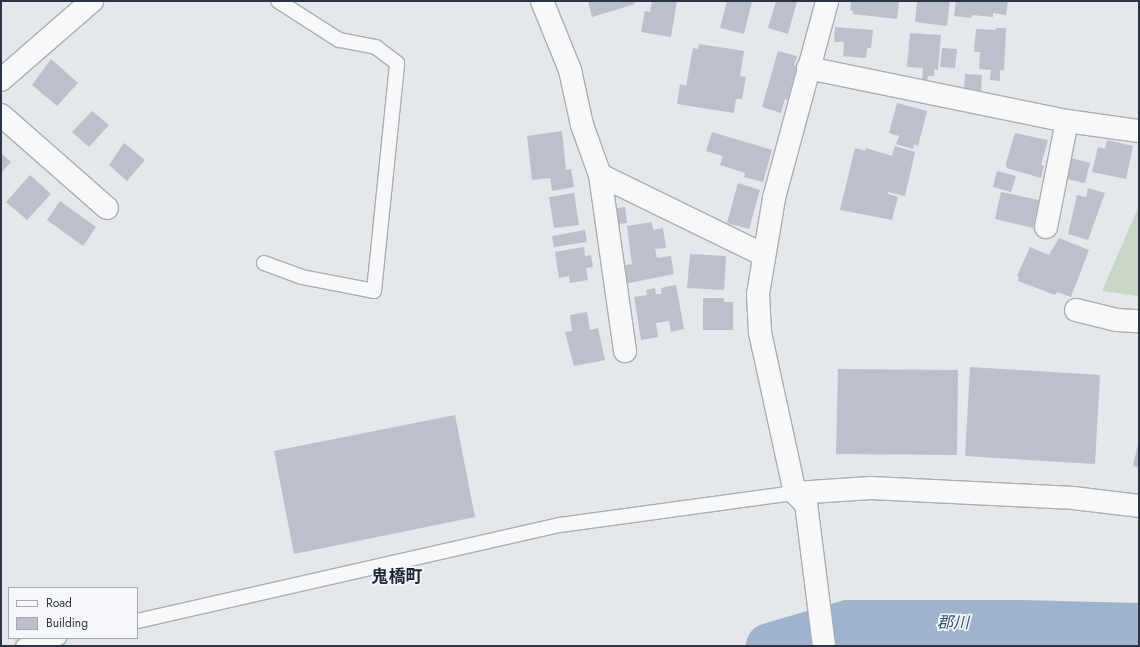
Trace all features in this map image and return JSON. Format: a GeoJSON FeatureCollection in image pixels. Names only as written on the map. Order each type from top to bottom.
{"type":"FeatureCollection","features":[{"type":"Feature","properties":{"kind":"street"},"geometry":{"type":"LineString","coordinates":[[1,80],[92,1]]}},
{"type":"Feature","properties":{"kind":"street"},"geometry":{"type":"LineString","coordinates":[[542,1],[570,70],[582,125],[600,176],[624,351]]}},
{"type":"Feature","properties":{"kind":"street"},"geometry":{"type":"LineString","coordinates":[[824,646],[801,499],[760,332],[758,294],[774,198],[827,1]]}},
{"type":"Feature","properties":{"kind":"street"},"geometry":{"type":"LineString","coordinates":[[808,68],[1066,121],[1139,131]]}},
{"type":"Feature","properties":{"kind":"street"},"geometry":{"type":"LineString","coordinates":[[1,115],[107,208]]}},
{"type":"Feature","properties":{"kind":"street"},"geometry":{"type":"LineString","coordinates":[[1046,227],[1066,121]]}},
{"type":"Feature","properties":{"kind":"street"},"geometry":{"type":"LineString","coordinates":[[600,176],[764,255]]}},
{"type":"Feature","properties":{"kind":"street"},"geometry":{"type":"LineString","coordinates":[[1076,310],[1117,320],[1139,321]]}},
{"type":"Feature","properties":{"kind":"street"},"geometry":{"type":"LineString","coordinates":[[801,499],[871,488],[1073,498],[1139,506]]}},
{"type":"Feature","properties":{"kind":"lane"},"geometry":{"type":"LineString","coordinates":[[264,263],[302,277],[374,291],[397,63],[376,47],[339,40],[278,1]]}},
{"type":"Feature","properties":{"kind":"lane"},"geometry":{"type":"LineString","coordinates":[[138,621],[560,525],[801,499]]}},
{"type":"Feature","properties":{"kind":"lane"},"geometry":{"type":"LineString","coordinates":[[23,646],[54,639]]}},
{"type":"Feature","properties":{"kind":"green space"},"geometry":{"type":"Polygon","coordinates":[[[1139,206],[1139,296],[1102,291],[1139,206]]]}},
{"type":"Feature","properties":{"kind":"building"},"geometry":{"type":"Polygon","coordinates":[[[588,1],[634,1],[635,4],[592,17],[588,1]]]}},
{"type":"Feature","properties":{"kind":"building"},"geometry":{"type":"Polygon","coordinates":[[[652,1],[677,1],[671,37],[641,32],[645,11],[650,12],[652,1]]]}},
{"type":"Feature","properties":{"kind":"building"},"geometry":{"type":"Polygon","coordinates":[[[727,1],[752,1],[744,34],[720,28],[727,1]]]}},
{"type":"Feature","properties":{"kind":"building"},"geometry":{"type":"Polygon","coordinates":[[[776,1],[797,1],[788,34],[768,28],[776,1]]]}},
{"type":"Feature","properties":{"kind":"building"},"geometry":{"type":"Polygon","coordinates":[[[851,1],[899,1],[897,19],[853,14],[853,11],[850,10],[851,1]]]}},
{"type":"Feature","properties":{"kind":"building"},"geometry":{"type":"Polygon","coordinates":[[[917,1],[950,1],[947,26],[915,22],[917,1]]]}},
{"type":"Feature","properties":{"kind":"building"},"geometry":{"type":"Polygon","coordinates":[[[956,1],[1008,1],[1006,15],[993,13],[993,17],[972,15],[971,18],[954,16],[956,1]]]}},
{"type":"Feature","properties":{"kind":"building"},"geometry":{"type":"Polygon","coordinates":[[[835,27],[873,30],[871,48],[867,48],[866,58],[843,56],[844,42],[834,42],[835,27]]]}},
{"type":"Feature","properties":{"kind":"building"},"geometry":{"type":"Polygon","coordinates":[[[996,28],[1006,28],[1004,70],[1000,70],[1000,81],[990,80],[991,70],[979,69],[980,52],[974,52],[976,29],[996,30],[996,28]]]}},
{"type":"Feature","properties":{"kind":"building"},"geometry":{"type":"Polygon","coordinates":[[[910,33],[941,35],[938,70],[934,69],[934,76],[928,76],[927,82],[922,81],[923,68],[907,67],[910,33]]]}},
{"type":"Feature","properties":{"kind":"building"},"geometry":{"type":"Polygon","coordinates":[[[699,44],[744,51],[740,76],[746,77],[742,99],[736,99],[734,113],[677,104],[680,84],[686,86],[693,48],[698,49],[699,44]]]}},
{"type":"Feature","properties":{"kind":"building"},"geometry":{"type":"Polygon","coordinates":[[[942,48],[957,49],[955,68],[940,67],[942,48]]]}},
{"type":"Feature","properties":{"kind":"building"},"geometry":{"type":"Polygon","coordinates":[[[778,51],[797,56],[794,65],[797,66],[788,100],[785,99],[781,113],[762,107],[778,51]]]}},
{"type":"Feature","properties":{"kind":"building"},"geometry":{"type":"Polygon","coordinates":[[[51,59],[78,83],[57,106],[32,85],[51,59]]]}},
{"type":"Feature","properties":{"kind":"building"},"geometry":{"type":"Polygon","coordinates":[[[965,74],[982,75],[981,91],[964,90],[965,74]]]}},
{"type":"Feature","properties":{"kind":"building"},"geometry":{"type":"Polygon","coordinates":[[[897,103],[927,111],[918,146],[914,144],[913,149],[896,144],[899,136],[889,133],[897,103]]]}},
{"type":"Feature","properties":{"kind":"building"},"geometry":{"type":"Polygon","coordinates":[[[92,111],[109,125],[89,147],[72,132],[92,111]]]}},
{"type":"Feature","properties":{"kind":"building"},"geometry":{"type":"Polygon","coordinates":[[[562,131],[566,170],[571,169],[574,187],[552,191],[550,178],[532,180],[527,136],[562,131]]]}},
{"type":"Feature","properties":{"kind":"building"},"geometry":{"type":"Polygon","coordinates":[[[712,132],[772,150],[763,182],[744,177],[745,173],[720,165],[723,156],[706,151],[712,132]]]}},
{"type":"Feature","properties":{"kind":"building"},"geometry":{"type":"Polygon","coordinates":[[[1015,133],[1048,140],[1041,165],[1044,166],[1041,178],[1007,168],[1006,163],[1015,133]]]}},
{"type":"Feature","properties":{"kind":"building"},"geometry":{"type":"Polygon","coordinates":[[[1107,140],[1133,146],[1126,179],[1092,172],[1098,147],[1105,149],[1107,140]]]}},
{"type":"Feature","properties":{"kind":"building"},"geometry":{"type":"Polygon","coordinates":[[[124,143],[145,160],[127,181],[109,165],[124,143]]]}},
{"type":"Feature","properties":{"kind":"building"},"geometry":{"type":"Polygon","coordinates":[[[895,146],[915,152],[905,196],[888,192],[888,194],[898,197],[892,220],[840,210],[855,148],[865,151],[866,148],[892,156],[895,146]]]}},
{"type":"Feature","properties":{"kind":"building"},"geometry":{"type":"Polygon","coordinates":[[[1,153],[11,162],[1,173],[1,153]]]}},
{"type":"Feature","properties":{"kind":"building"},"geometry":{"type":"Polygon","coordinates":[[[1071,158],[1090,163],[1085,183],[1066,179],[1071,158]]]}},
{"type":"Feature","properties":{"kind":"building"},"geometry":{"type":"Polygon","coordinates":[[[997,171],[1016,176],[1011,192],[993,187],[997,171]]]}},
{"type":"Feature","properties":{"kind":"building"},"geometry":{"type":"Polygon","coordinates":[[[30,175],[51,194],[27,220],[6,202],[30,175]]]}},
{"type":"Feature","properties":{"kind":"building"},"geometry":{"type":"Polygon","coordinates":[[[738,183],[760,190],[749,229],[727,223],[738,183]]]}},
{"type":"Feature","properties":{"kind":"building"},"geometry":{"type":"Polygon","coordinates":[[[1088,188],[1105,193],[1088,240],[1068,234],[1077,195],[1086,197],[1088,188]]]}},
{"type":"Feature","properties":{"kind":"building"},"geometry":{"type":"Polygon","coordinates":[[[1001,192],[1039,200],[1033,228],[995,219],[1001,192]]]}},
{"type":"Feature","properties":{"kind":"building"},"geometry":{"type":"Polygon","coordinates":[[[574,193],[579,225],[554,228],[549,197],[574,193]]]}},
{"type":"Feature","properties":{"kind":"building"},"geometry":{"type":"Polygon","coordinates":[[[60,201],[96,227],[83,246],[47,220],[60,201]]]}},
{"type":"Feature","properties":{"kind":"building"},"geometry":{"type":"Polygon","coordinates":[[[625,207],[627,223],[611,225],[609,209],[625,207]]]}},
{"type":"Feature","properties":{"kind":"building"},"geometry":{"type":"Polygon","coordinates":[[[652,222],[653,230],[663,228],[666,248],[655,249],[657,258],[671,256],[674,274],[624,284],[621,266],[632,264],[627,226],[652,222]]]}},
{"type":"Feature","properties":{"kind":"building"},"geometry":{"type":"Polygon","coordinates":[[[585,230],[587,242],[554,247],[552,236],[585,230]]]}},
{"type":"Feature","properties":{"kind":"building"},"geometry":{"type":"Polygon","coordinates":[[[1059,238],[1089,250],[1071,297],[1057,292],[1055,295],[1018,281],[1019,277],[1017,276],[1030,247],[1049,255],[1059,238]]]}},
{"type":"Feature","properties":{"kind":"building"},"geometry":{"type":"Polygon","coordinates":[[[584,247],[585,256],[591,255],[593,267],[586,268],[588,280],[570,283],[569,276],[559,278],[555,252],[584,247]]]}},
{"type":"Feature","properties":{"kind":"building"},"geometry":{"type":"Polygon","coordinates":[[[690,254],[726,256],[724,290],[687,288],[690,254]]]}},
{"type":"Feature","properties":{"kind":"building"},"geometry":{"type":"Polygon","coordinates":[[[676,285],[684,329],[671,332],[669,321],[656,323],[658,337],[641,340],[634,297],[647,295],[646,290],[655,288],[656,294],[662,294],[661,288],[676,285]]]}},
{"type":"Feature","properties":{"kind":"building"},"geometry":{"type":"Polygon","coordinates":[[[703,298],[724,298],[724,302],[733,302],[733,330],[703,330],[703,298]]]}},
{"type":"Feature","properties":{"kind":"building"},"geometry":{"type":"Polygon","coordinates":[[[587,312],[590,330],[598,328],[605,360],[574,366],[565,332],[572,331],[570,315],[587,312]]]}},
{"type":"Feature","properties":{"kind":"building"},"geometry":{"type":"Polygon","coordinates":[[[970,367],[1100,375],[1095,464],[965,456],[970,367]]]}},
{"type":"Feature","properties":{"kind":"building"},"geometry":{"type":"Polygon","coordinates":[[[838,369],[958,370],[957,455],[836,454],[838,369]]]}},
{"type":"Feature","properties":{"kind":"building"},"geometry":{"type":"Polygon","coordinates":[[[455,415],[475,517],[294,554],[274,451],[455,415]]]}},
{"type":"Feature","properties":{"kind":"building"},"geometry":{"type":"Polygon","coordinates":[[[1139,444],[1139,468],[1133,466],[1139,444]]]}},
{"type":"Feature","properties":{"kind":"waterway","name":"郡川"},"geometry":{"type":"LineString","coordinates":[[769,646],[848,623],[1020,623],[1139,626]]}},
{"type":"Feature","properties":{"kind":"district","name":"鬼橋町"},"geometry":{"type":"Point","coordinates":[397,577]}}]}
